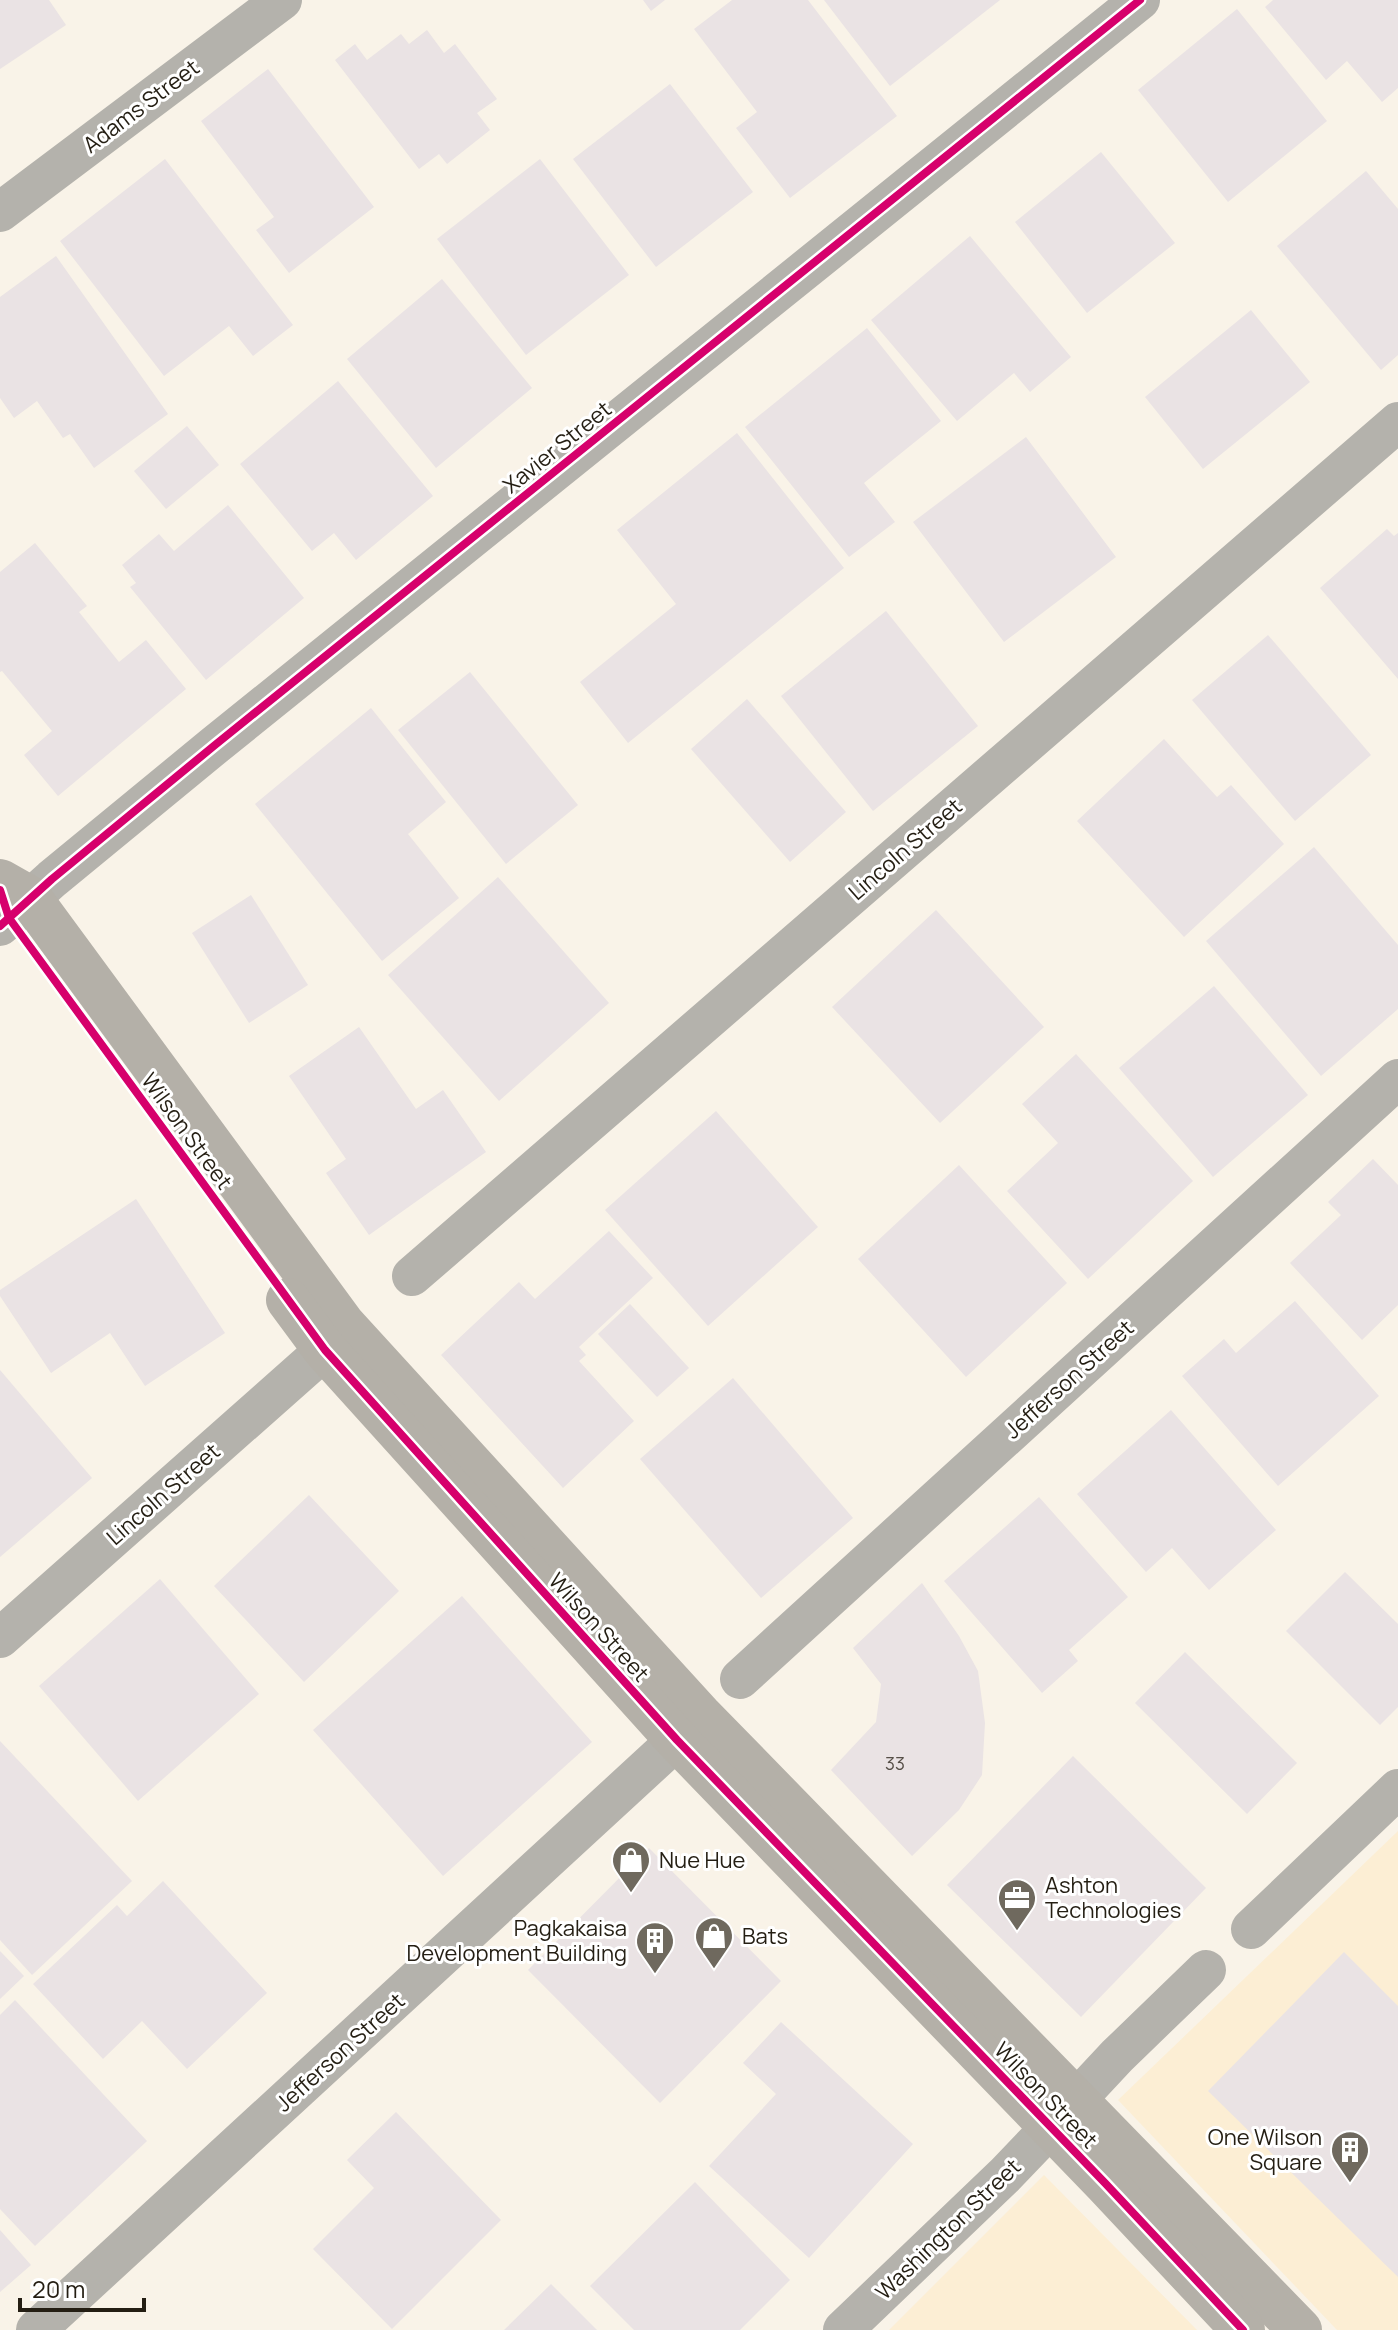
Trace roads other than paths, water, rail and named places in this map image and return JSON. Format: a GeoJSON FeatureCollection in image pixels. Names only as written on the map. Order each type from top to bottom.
{"type":"FeatureCollection","features":[{"type":"Feature","properties":{"kind":"main road","name":"Wilson Street"},"geometry":{"type":"LineString","coordinates":[[8,902],[325,1350],[677,1740],[1063,2114],[1300,2330]]}},
{"type":"Feature","properties":{"kind":"main road","name":"Wilson Street"},"geometry":{"type":"LineString","coordinates":[[8,902],[343,1324],[1063,2114],[1105,2183],[1243,2330]]}},
{"type":"Feature","properties":{"kind":"street","name":"Adams Street"},"geometry":{"type":"LineString","coordinates":[[0,212],[282,0]]}},
{"type":"Feature","properties":{"kind":"street","name":"Xavier Street"},"geometry":{"type":"LineString","coordinates":[[8,902],[215,745],[1140,0]]}},
{"type":"Feature","properties":{"kind":"street","name":"Lincoln Street"},"geometry":{"type":"LineString","coordinates":[[412,1276],[1398,422]]}},
{"type":"Feature","properties":{"kind":"street","name":"Jefferson Street"},"geometry":{"type":"LineString","coordinates":[[740,1679],[1398,1079]]}},
{"type":"Feature","properties":{"kind":"street","name":"Lincoln Street"},"geometry":{"type":"LineString","coordinates":[[0,1638],[325,1350]]}},
{"type":"Feature","properties":{"kind":"street","name":"Jefferson Street"},"geometry":{"type":"LineString","coordinates":[[36,2330],[677,1740]]}},
{"type":"Feature","properties":{"kind":"street"},"geometry":{"type":"LineString","coordinates":[[1251,1929],[1398,1789]]}},
{"type":"Feature","properties":{"kind":"street","name":"Washington Street"},"geometry":{"type":"LineString","coordinates":[[843,2330],[1005,2175],[1206,1970]]}},
{"type":"Feature","properties":{"kind":"place","name":"Nue Hue"},"geometry":{"type":"Point","coordinates":[631,1894]}},
{"type":"Feature","properties":{"kind":"place","name":"Ashton Technologies"},"geometry":{"type":"Point","coordinates":[1017,1932]}},
{"type":"Feature","properties":{"kind":"place","name":"Bats"},"geometry":{"type":"Point","coordinates":[714,1970]}},
{"type":"Feature","properties":{"kind":"place","name":"Pagkakaisa Development Building"},"geometry":{"type":"Point","coordinates":[655,1975]}},
{"type":"Feature","properties":{"kind":"place","name":"One Wilson Square"},"geometry":{"type":"Point","coordinates":[1350,2184]}}]}
